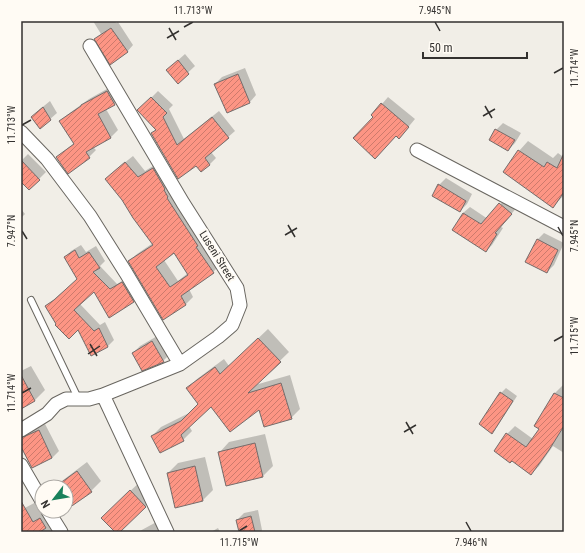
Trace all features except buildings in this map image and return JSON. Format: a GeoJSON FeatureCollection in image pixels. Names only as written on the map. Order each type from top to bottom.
{"type":"FeatureCollection","features":[{"type":"Feature","properties":{"kind":"street","name":"Luseni Street"},"geometry":{"type":"LineString","coordinates":[[21,430],[47,414],[56,404],[66,399],[89,399],[103,395],[180,364],[218,337],[232,325],[240,305],[237,288],[172,184],[90,46]]}},
{"type":"Feature","properties":{"kind":"street"},"geometry":{"type":"LineString","coordinates":[[21,132],[47,159],[90,216],[180,364]]}},
{"type":"Feature","properties":{"kind":"street"},"geometry":{"type":"LineString","coordinates":[[417,150],[564,227]]}},
{"type":"Feature","properties":{"kind":"street"},"geometry":{"type":"LineString","coordinates":[[103,395],[167,532]]}},
{"type":"Feature","properties":{"kind":"street"},"geometry":{"type":"LineString","coordinates":[[21,465],[34,487]]}},
{"type":"Feature","properties":{"kind":"street"},"geometry":{"type":"LineString","coordinates":[[53,519],[61,532]]}},
{"type":"Feature","properties":{"kind":"lane"},"geometry":{"type":"LineString","coordinates":[[31,300],[78,398]]}}]}
